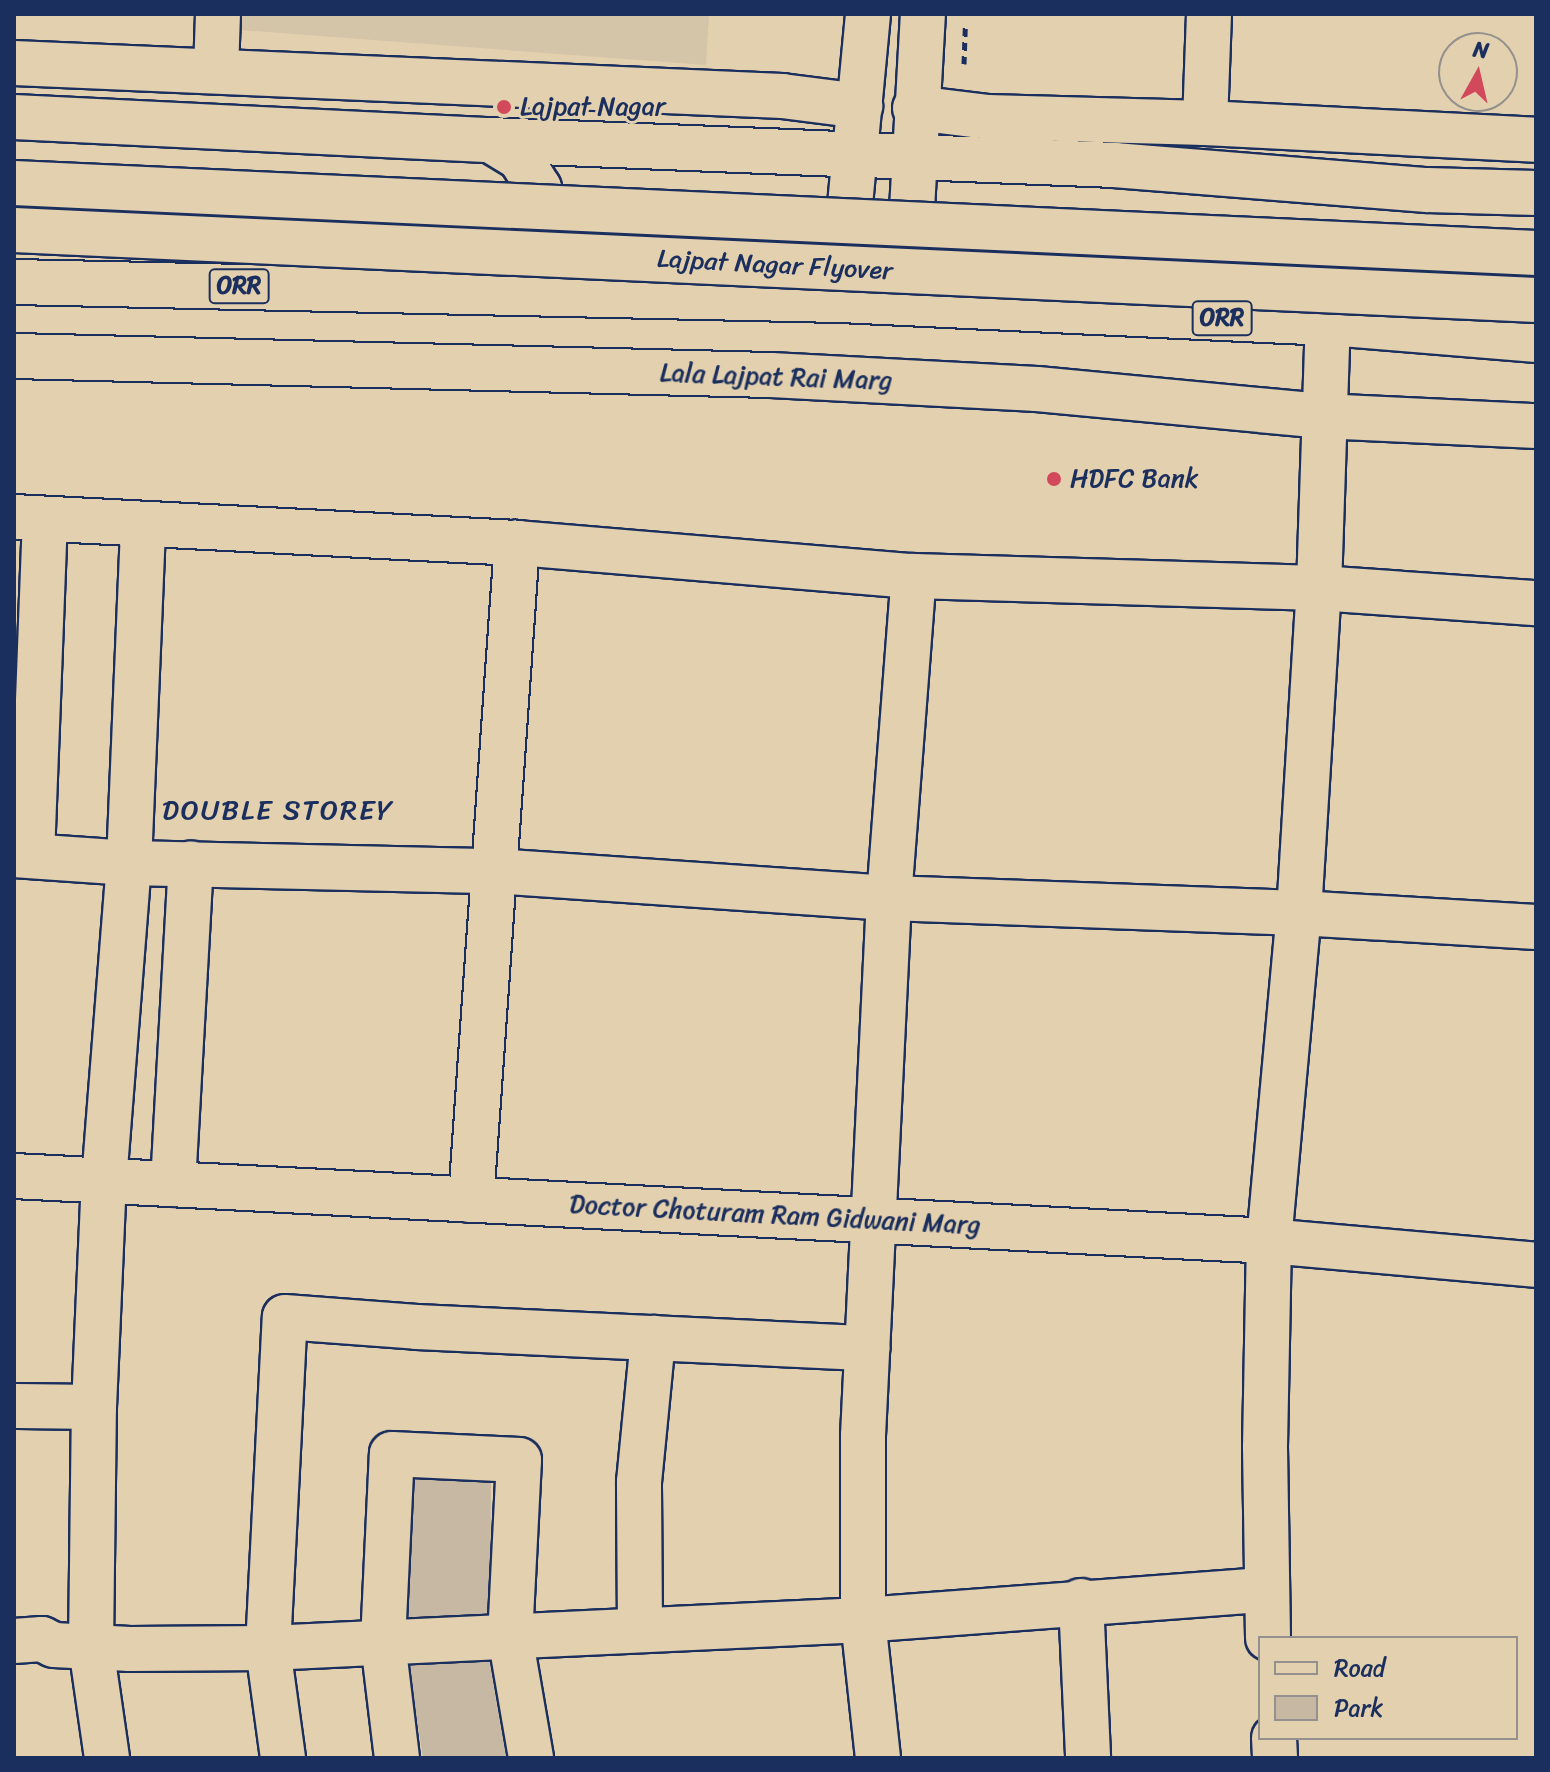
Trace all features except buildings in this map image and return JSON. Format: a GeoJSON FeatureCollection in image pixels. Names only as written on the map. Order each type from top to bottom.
{"type":"FeatureCollection","features":[{"type":"Feature","properties":{"kind":"street"},"geometry":{"type":"LineString","coordinates":[[216,71],[218,14]]}},
{"type":"Feature","properties":{"kind":"street"},"geometry":{"type":"LineString","coordinates":[[841,300],[868,14]]}},
{"type":"Feature","properties":{"kind":"street"},"geometry":{"type":"LineString","coordinates":[[464,290],[907,304],[915,108],[923,14]]}},
{"type":"Feature","properties":{"kind":"street"},"geometry":{"type":"LineString","coordinates":[[1205,123],[1209,14]]}},
{"type":"Feature","properties":{"kind":"street"},"geometry":{"type":"LineString","coordinates":[[14,63],[782,96],[860,106]]}},
{"type":"Feature","properties":{"kind":"street"},"geometry":{"type":"LineString","coordinates":[[915,108],[988,117],[1205,123],[1536,140]]}},
{"type":"Feature","properties":{"kind":"street"},"geometry":{"type":"LineString","coordinates":[[14,117],[1114,165],[1427,190],[1536,193]]}},
{"type":"Feature","properties":{"kind":"street"},"geometry":{"type":"LineString","coordinates":[[1114,165],[1122,121]]}},
{"type":"Feature","properties":{"kind":"street"},"geometry":{"type":"LineString","coordinates":[[464,290],[501,279],[516,269],[528,256],[542,223],[543,205],[531,172],[520,158],[490,140]]}},
{"type":"Feature","properties":{"kind":"street","name":"Lajpat Nagar Flyover"},"geometry":{"type":"LineString","coordinates":[[14,183],[1536,253]]}},
{"type":"Feature","properties":{"kind":"street","name":"Lajpat Nagar Flyover"},"geometry":{"type":"LineString","coordinates":[[14,230],[1536,300]]}},
{"type":"Feature","properties":{"kind":"street","name":"ORR"},"geometry":{"type":"LineString","coordinates":[[14,282],[464,290]]}},
{"type":"Feature","properties":{"kind":"street","name":"ORR"},"geometry":{"type":"LineString","coordinates":[[907,304],[1328,323],[1536,340]]}},
{"type":"Feature","properties":{"kind":"street"},"geometry":{"type":"LineString","coordinates":[[1268,1636],[1265,1590],[1269,1241],[1299,913],[1319,588],[1322,416],[1328,323]]}},
{"type":"Feature","properties":{"kind":"street","name":"Lala Lajpat Rai Marg"},"geometry":{"type":"LineString","coordinates":[[14,356],[771,375],[1037,389],[1322,416],[1536,426]]}},
{"type":"Feature","properties":{"kind":"street"},"geometry":{"type":"LineString","coordinates":[[1536,603],[1319,588],[914,576],[517,543],[29,518],[23,855],[129,863],[494,871],[889,898],[1299,913],[1536,927]]}},
{"type":"Feature","properties":{"kind":"street"},"geometry":{"type":"LineString","coordinates":[[107,1758],[43,1647],[94,1407],[104,1181],[129,863],[143,526]]}},
{"type":"Feature","properties":{"kind":"street"},"geometry":{"type":"LineString","coordinates":[[471,1200],[517,543]]}},
{"type":"Feature","properties":{"kind":"street"},"geometry":{"type":"LineString","coordinates":[[878,1758],[863,1620],[863,1436],[889,898],[914,576]]}},
{"type":"Feature","properties":{"kind":"street"},"geometry":{"type":"LineString","coordinates":[[173,1184],[191,864]]}},
{"type":"Feature","properties":{"kind":"street","name":"Doctor Choturam Ram Gidwani Marg"},"geometry":{"type":"LineString","coordinates":[[14,1176],[1269,1241],[1536,1265]]}},
{"type":"Feature","properties":{"kind":"street"},"geometry":{"type":"LineString","coordinates":[[283,1758],[268,1648],[285,1317],[868,1348]]}},
{"type":"Feature","properties":{"kind":"street"},"geometry":{"type":"LineString","coordinates":[[640,1630],[639,1482],[653,1338]]}},
{"type":"Feature","properties":{"kind":"street"},"geometry":{"type":"LineString","coordinates":[[14,1406],[94,1407]]}},
{"type":"Feature","properties":{"kind":"street"},"geometry":{"type":"LineString","coordinates":[[397,1758],[383,1642],[392,1454],[519,1460],[510,1636],[531,1758]]}},
{"type":"Feature","properties":{"kind":"street"},"geometry":{"type":"LineString","coordinates":[[43,1647],[268,1648],[863,1620],[1081,1601],[1265,1590]]}},
{"type":"Feature","properties":{"kind":"street"},"geometry":{"type":"LineString","coordinates":[[1081,1601],[1088,1758]]}},
{"type":"Feature","properties":{"kind":"path"},"geometry":{"type":"LineString","coordinates":[[964,64],[965,14]]}},
{"type":"Feature","properties":{"kind":"shaded area"},"geometry":{"type":"Polygon","coordinates":[[[239,14],[709,14],[706,65],[239,30],[239,14]]]}},
{"type":"Feature","properties":{"kind":"green space"},"geometry":{"type":"Polygon","coordinates":[[[411,1473],[491,1475],[490,1623],[402,1625],[411,1473]]]}},
{"type":"Feature","properties":{"kind":"green space"},"geometry":{"type":"Polygon","coordinates":[[[488,1654],[506,1758],[423,1758],[408,1661],[488,1654]]]}},
{"type":"Feature","properties":{"kind":"place","name":"Lajpat Nagar"},"geometry":{"type":"Point","coordinates":[504,107]}},
{"type":"Feature","properties":{"kind":"place","name":"HDFC Bank"},"geometry":{"type":"Point","coordinates":[1054,479]}},
{"type":"Feature","properties":{"kind":"district","name":"DOUBLE STOREY"},"geometry":{"type":"Point","coordinates":[278,810]}}]}
